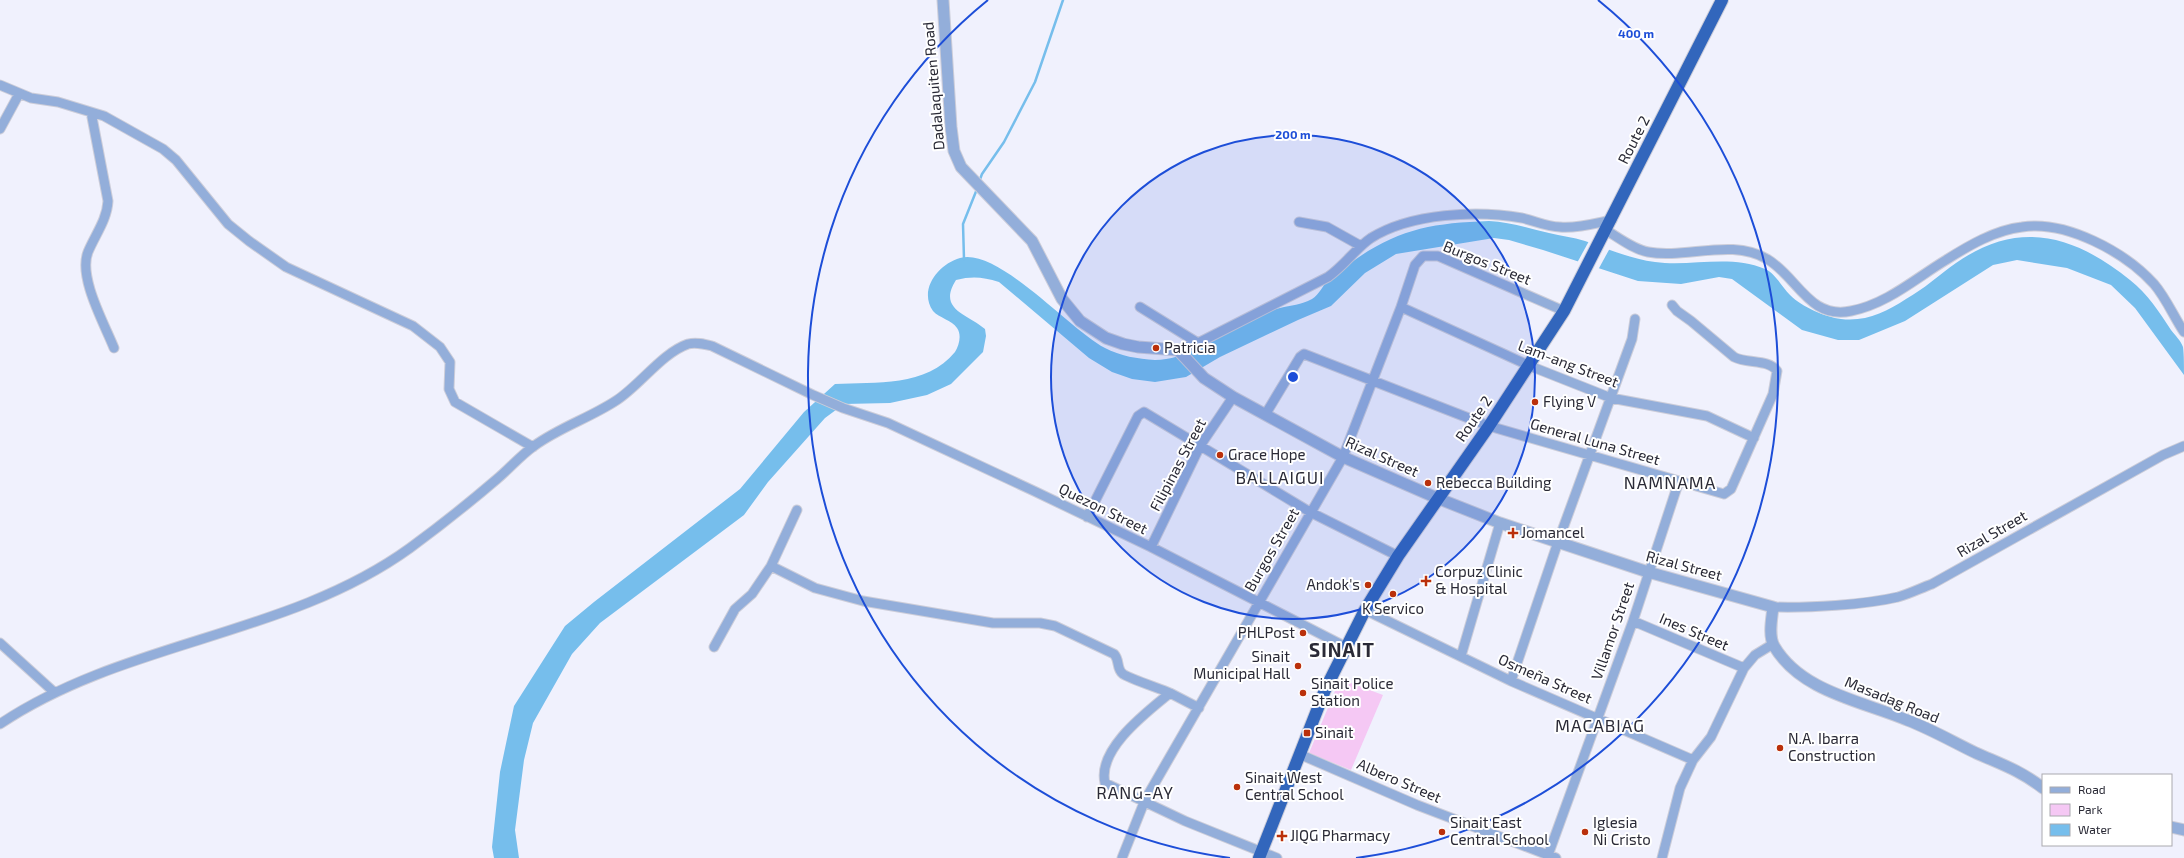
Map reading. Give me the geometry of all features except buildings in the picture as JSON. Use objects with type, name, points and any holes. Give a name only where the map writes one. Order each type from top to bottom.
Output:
[{"type":"highway","name":"Route 2","points":[[1260,856],[1325,690],[1365,610],[1398,556],[1530,366],[1564,311],[1722,0]]},
{"type":"street","name":"Dadalaquiten Road","points":[[943,0],[951,127],[954,151],[961,167],[1032,241],[1062,299],[1080,321],[1106,338],[1123,344],[1146,348],[1178,350]]},
{"type":"street","points":[[0,85],[20,94],[91,112],[147,138],[176,160],[228,224],[286,267],[365,305],[397,318],[426,335],[440,347],[450,362],[449,389],[455,402],[532,447]]},
{"type":"street","points":[[0,129],[20,94]]},
{"type":"street","points":[[91,112],[108,201],[105,215],[88,253],[85,270],[90,291],[114,348]]},
{"type":"street","points":[[1178,350],[1198,344],[1328,276],[1343,266],[1361,246],[1371,238],[1400,225],[1427,218],[1462,216],[1504,216],[1563,228],[1607,229],[1638,248],[1655,253],[1733,250],[1756,253],[1769,260],[1786,274],[1811,302],[1825,310],[1838,312],[1850,311],[1866,306],[1901,290],[1946,260],[2002,232],[2022,226],[2057,229],[2092,240],[2111,249],[2132,264],[2154,284],[2184,332]]},
{"type":"street","points":[[1299,222],[1327,227],[1361,246]]},
{"type":"street","name":"Burgos Street","points":[[1122,858],[1145,800],[1343,457],[1401,307],[1415,265],[1423,256],[1438,256],[1480,273],[1564,311]]},
{"type":"street","name":"General Luna Street","points":[[1265,415],[1303,354],[1489,426],[1591,454],[1722,493],[1728,492],[1773,394],[1777,371],[1772,365],[1741,361],[1734,357],[1677,311],[1672,305]]},
{"type":"street","points":[[1140,307],[1198,344]]},
{"type":"street","name":"Lam-ang Street","points":[[1401,307],[1530,366],[1611,398],[1707,416],[1754,438]]},
{"type":"street","points":[[1511,681],[1558,542],[1632,338],[1635,319]]},
{"type":"street","name":"Quezon Street","points":[[0,724],[54,692],[205,637],[262,621],[355,583],[383,568],[424,538],[498,478],[532,447],[547,437],[598,412],[619,398],[657,365],[687,344],[703,344],[712,346],[813,395],[843,408],[888,423],[1151,547],[1346,647]]},
{"type":"street","name":"Rizal Street","points":[[1178,350],[1204,378],[1233,397],[1343,457],[1500,523],[1648,572],[1773,607],[1789,608],[1866,602],[1898,597],[1932,584],[2156,458],[2184,446]]},
{"type":"street","name":"Filipinas Street","points":[[1151,547],[1200,446],[1233,397]]},
{"type":"street","points":[[1087,517],[1142,412],[1153,416],[1310,512],[1398,556]]},
{"type":"street","name":"Villamor Street","points":[[1550,857],[1597,718],[1633,621],[1679,481]]},
{"type":"street","points":[[714,647],[735,609],[752,594],[771,566],[797,510]]},
{"type":"street","points":[[1461,656],[1500,523]]},
{"type":"street","points":[[771,566],[816,588],[863,601],[993,623],[1040,623],[1055,626],[1114,654],[1117,658],[1120,670],[1126,676],[1170,693],[1199,708]]},
{"type":"street","points":[[1662,858],[1680,788],[1693,760],[1711,736],[1744,668],[1755,655],[1773,644],[1771,629],[1773,607]]},
{"type":"street","name":"Osmeña Street","points":[[1365,610],[1511,681],[1693,760]]},
{"type":"street","name":"Ines Street","points":[[1633,621],[1744,668]]},
{"type":"street","points":[[0,643],[54,692]]},
{"type":"street","name":"Masadag Road","points":[[1773,644],[1791,668],[1808,680],[1843,696],[1908,720],[2015,769],[2042,787]]},
{"type":"street","points":[[1170,693],[1111,750],[1104,775],[1106,784],[1145,800],[1185,821],[1260,856],[1277,858]]},
{"type":"street","name":"Albero Street","points":[[1299,754],[1417,805],[1550,857]]},
{"type":"street","points":[[2172,827],[2184,830]]},
{"type":"green space","points":[[1340,679],[1383,695],[1351,770],[1309,753]]},
{"type":"water","points":[[1489,221],[1512,224],[1576,238],[1646,261],[1669,263],[1738,262],[1752,265],[1769,271],[1790,295],[1801,304],[1828,316],[1850,320],[1875,315],[1891,308],[1919,291],[1956,263],[1979,249],[2002,241],[2024,237],[2046,238],[2067,243],[2088,252],[2136,285],[2153,304],[2182,345],[2184,353],[2184,375],[2135,308],[2111,285],[2067,268],[2017,260],[1993,265],[1905,321],[1859,340],[1838,340],[1802,330],[1732,279],[1719,277],[1681,284],[1638,281],[1543,250],[1509,240],[1494,238],[1396,254],[1365,273],[1331,306],[1220,357],[1186,377],[1155,382],[1132,379],[1112,372],[1089,358],[999,282],[978,278],[956,280],[951,290],[950,298],[952,305],[963,315],[985,329],[986,336],[983,352],[951,384],[927,395],[890,403],[844,404],[825,418],[768,482],[744,515],[600,623],[572,654],[533,723],[524,760],[515,830],[519,858],[494,858],[492,847],[500,772],[514,706],[565,626],[740,489],[804,412],[835,384],[883,382],[915,377],[930,371],[943,363],[955,352],[959,344],[959,331],[955,325],[933,311],[929,303],[928,294],[929,286],[933,278],[952,261],[960,258],[976,258],[994,265],[1034,292],[1090,339],[1105,348],[1129,357],[1155,360],[1166,359],[1188,353],[1264,313],[1275,309],[1300,304],[1312,299],[1334,275],[1363,254],[1396,237],[1430,227]]},
{"type":"pier","points":[[1589,241],[1610,248],[1598,270],[1577,263]]},
{"type":"waterway","points":[[979,182],[982,174],[1004,142],[1035,82],[1063,0]]},
{"type":"waterway","points":[[964,259],[963,224],[977,189]]},
{"type":"place","name":"Patricia","points":[[1156,348]]},
{"type":"place","name":"Flying V","points":[[1535,402]]},
{"type":"place","name":"Grace Hope","points":[[1220,455]]},
{"type":"place","name":"Rebecca Building","points":[[1428,483]]},
{"type":"place","name":"Jomancel","points":[[1513,533]]},
{"type":"place","name":"Corpuz Clinic & Hospital","points":[[1426,581]]},
{"type":"place","name":"Andok's","points":[[1368,585]]},
{"type":"place","name":"K Servico","points":[[1393,594]]},
{"type":"place","name":"PHLPost","points":[[1303,633]]},
{"type":"place","name":"Sinait Municipal Hall","points":[[1298,666]]},
{"type":"place","name":"Sinait Police Station","points":[[1303,693]]},
{"type":"place","name":"Sinait","points":[[1307,733]]},
{"type":"place","name":"N.A. Ibarra Construction","points":[[1780,748]]},
{"type":"place","name":"Sinait West Central School","points":[[1237,787]]},
{"type":"place","name":"Sinait East Central School","points":[[1442,832]]},
{"type":"place","name":"Iglesia Ni Cristo","points":[[1585,832]]},
{"type":"place","name":"JIQG Pharmacy","points":[[1282,836]]},
{"type":"district","name":"BALLAIGUI","points":[[1280,478]]},
{"type":"district","name":"NAMNAMA","points":[[1670,483]]},
{"type":"district","name":"SINAIT","points":[[1342,650]]},
{"type":"district","name":"MACABIAG","points":[[1600,726]]},
{"type":"district","name":"RANG-AY","points":[[1135,793]]}]
